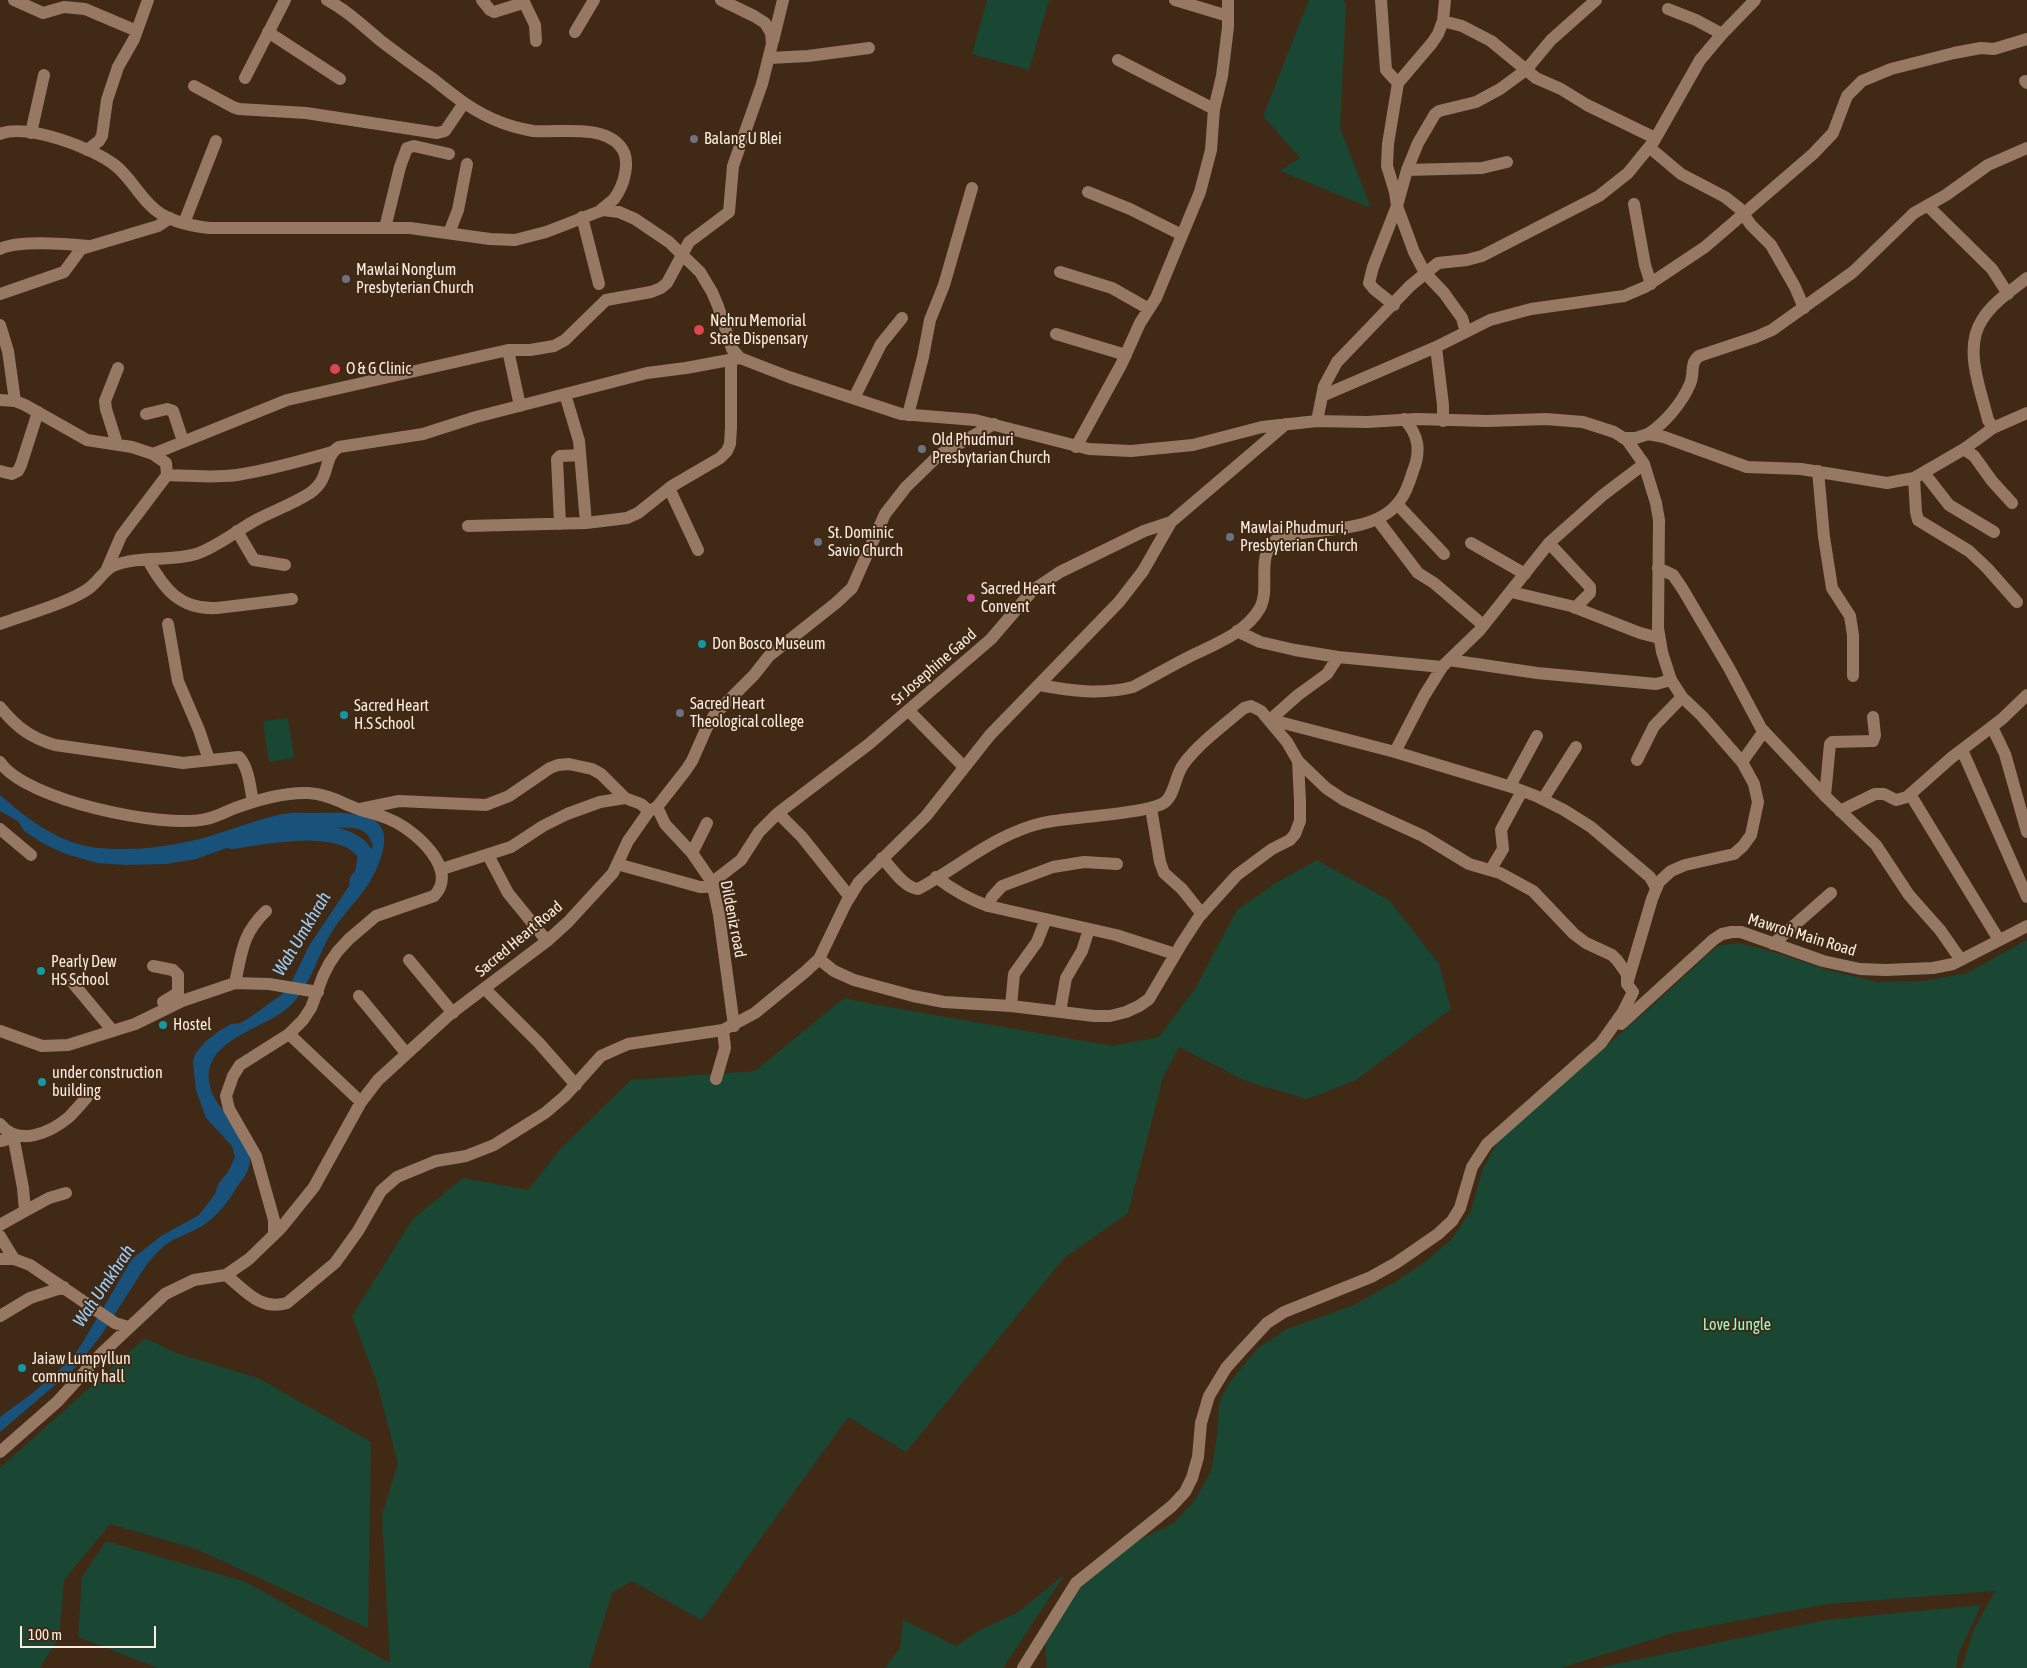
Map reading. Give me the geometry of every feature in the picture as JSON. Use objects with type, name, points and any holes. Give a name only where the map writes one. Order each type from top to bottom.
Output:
[{"type":"street","points":[[14,0],[43,13],[64,7],[85,9],[137,31]]},
{"type":"street","points":[[87,150],[100,141],[107,100],[118,66],[137,31],[148,0]]},
{"type":"street","points":[[245,78],[285,0]]},
{"type":"street","points":[[327,0],[353,16],[382,41],[464,103],[500,122],[533,131],[581,131],[599,134],[612,139],[625,153],[625,174],[614,198],[600,211]]},
{"type":"street","points":[[482,0],[494,12],[523,2],[535,24],[536,41]]},
{"type":"street","points":[[576,32],[594,0]]},
{"type":"street","points":[[721,0],[754,16],[765,24],[770,33],[772,44]]},
{"type":"street","points":[[152,454],[287,400],[508,350],[537,349],[554,346],[565,340],[606,300],[651,292],[667,283],[689,242],[729,212],[733,166],[770,58],[784,0]]},
{"type":"street","points":[[1175,0],[1228,16]]},
{"type":"street","points":[[1076,447],[1126,354],[1140,323],[1156,298],[1200,192],[1211,150],[1214,109],[1222,76],[1228,0]]},
{"type":"street","points":[[1381,0],[1386,70],[1398,83]]},
{"type":"street","points":[[1445,0],[1443,21],[1432,44],[1398,83],[1388,144],[1387,166],[1397,206],[1425,273],[1462,318],[1466,332]]},
{"type":"street","points":[[1394,305],[1369,283],[1373,267],[1397,206],[1407,170],[1418,143],[1435,114],[1439,111],[1476,102],[1500,89],[1526,70],[1551,40],[1596,0]]},
{"type":"street","points":[[1317,421],[1324,386],[1337,362],[1425,273],[1438,263],[1467,260],[1482,256],[1599,196],[1628,173],[1652,143],[1700,60],[1755,0]]},
{"type":"street","points":[[1668,9],[1696,20],[1722,34]]},
{"type":"street","points":[[1443,21],[1462,26],[1491,41],[1536,78],[1561,89],[1652,143],[1681,174],[1724,197],[1743,213],[1751,225],[1771,245],[1795,287],[1804,308]]},
{"type":"street","points":[[268,32],[340,79]]},
{"type":"street","points":[[1322,396],[1436,347],[1490,320],[1554,304],[1611,298],[1637,291],[1651,284],[1705,247],[1813,154],[1828,138],[1838,123],[1847,96],[1862,81],[1891,69],[1945,55],[1981,48],[1994,48],[2027,39]]},
{"type":"street","points":[[770,58],[808,56],[869,48]]},
{"type":"street","points":[[1118,60],[1214,109]]},
{"type":"street","points":[[31,133],[44,76]]},
{"type":"street","points":[[194,86],[239,109],[306,112],[437,133],[445,131],[464,103]]},
{"type":"street","points":[[0,134],[20,130],[59,139],[87,150],[116,166],[152,207],[170,218],[209,228],[423,228],[490,239],[515,240],[546,232],[600,211],[611,210],[635,219],[682,253],[700,272],[712,292],[736,359],[730,444],[726,451],[720,458],[669,488],[633,516],[586,524],[468,526]]},
{"type":"street","points":[[184,223],[216,141]]},
{"type":"street","points":[[385,228],[400,167],[407,148],[414,146],[449,154]]},
{"type":"street","points":[[1623,438],[1636,438],[1648,434],[1668,417],[1686,393],[1691,382],[1692,368],[1696,358],[1705,353],[1756,338],[1772,330],[1853,272],[1907,218],[1988,165],[2027,148]]},
{"type":"street","points":[[1407,170],[1482,168],[1507,162]]},
{"type":"street","points":[[449,233],[458,210],[467,164]]},
{"type":"street","points":[[908,415],[923,358],[930,320],[944,285],[972,188]]},
{"type":"street","points":[[1088,192],[1130,209],[1182,235]]},
{"type":"street","points":[[1634,204],[1645,265],[1651,284]]},
{"type":"street","points":[[1928,206],[1992,269],[2008,294]]},
{"type":"street","points":[[582,217],[599,284]]},
{"type":"street","points":[[0,294],[64,272],[78,252],[158,226],[170,218]]},
{"type":"street","points":[[0,249],[14,245],[72,245],[91,247]]},
{"type":"street","points":[[1060,272],[1112,288],[1149,309]]},
{"type":"street","points":[[1993,428],[1988,420],[1978,379],[1973,344],[1983,318],[2027,278]]},
{"type":"street","points":[[854,398],[881,344],[902,318]]},
{"type":"street","points":[[0,325],[8,351],[15,401]]},
{"type":"street","points":[[1056,334],[1126,354]]},
{"type":"street","points":[[1436,347],[1444,405],[1443,421]]},
{"type":"street","points":[[508,350],[520,406]]},
{"type":"street","points":[[167,475],[204,477],[236,475],[265,470],[332,452],[339,447],[423,434],[520,406],[647,373],[736,359],[908,415],[975,420],[1089,449],[1131,451],[1193,445],[1262,427],[1317,421],[1546,419],[1584,422],[1614,432],[1636,451],[1644,464],[1652,487],[1659,520],[1659,638],[1671,680],[1682,697],[1702,716],[1742,762],[1754,784],[1758,802],[1751,835],[1734,854],[1685,865],[1672,871],[1659,882],[1627,984]]},
{"type":"street","points":[[117,444],[105,401],[118,368]]},
{"type":"street","points":[[565,394],[579,441],[586,524]]},
{"type":"street","points":[[0,400],[15,401],[87,440],[117,444],[152,454],[166,463],[167,475],[121,536],[106,571]]},
{"type":"street","points":[[146,414],[167,410],[172,411],[184,441]]},
{"type":"street","points":[[0,471],[12,474],[18,471],[38,412]]},
{"type":"street","points":[[1648,434],[1664,437],[1747,466],[1818,471],[1887,483],[1919,476],[1964,449],[1993,428],[2027,413]]},
{"type":"street","points":[[1039,685],[1086,692],[1116,691],[1133,687],[1247,624],[1261,606],[1264,594],[1266,552],[1277,539],[1296,534],[1336,529],[1376,519],[1392,510],[1397,504],[1408,484],[1418,455],[1414,430],[1404,419]]},
{"type":"street","name":"Sacred Heart Road","points":[[226,1275],[249,1259],[274,1235],[314,1187],[361,1102],[378,1080],[452,1012],[547,941],[568,922],[612,873],[628,841],[692,761],[715,714],[754,676],[769,656],[852,588],[885,514],[906,487],[939,455],[994,424]]},
{"type":"street","name":"Sr Josephine Gaod","points":[[712,882],[728,872],[741,860],[759,832],[778,813],[856,755],[991,639],[1033,590],[1060,572],[1144,531],[1171,522],[1286,424]]},
{"type":"street","points":[[1964,449],[1974,456],[1992,481],[2012,503]]},
{"type":"street","points":[[0,624],[60,602],[88,589],[106,571],[114,566],[194,554],[207,550],[237,531],[312,492],[325,477],[332,452]]},
{"type":"street","points":[[560,524],[556,462],[560,456],[580,455]]},
{"type":"street","points":[[1394,752],[1424,696],[1446,664],[1484,626],[1549,543],[1596,501],[1644,464]]},
{"type":"street","points":[[1818,471],[1824,537],[1832,588],[1850,616],[1853,635],[1853,676]]},
{"type":"street","points":[[1919,476],[1949,505],[1994,532]]},
{"type":"street","points":[[1919,476],[1916,512],[1918,520],[1969,551],[2017,602]]},
{"type":"street","points":[[669,488],[698,550]]},
{"type":"street","points":[[1397,504],[1444,554]]},
{"type":"street","points":[[1376,519],[1418,573],[1434,583],[1484,626]]},
{"type":"street","points":[[0,1452],[57,1402],[128,1327],[165,1294],[194,1280],[226,1275],[250,1296],[262,1303],[278,1306],[287,1303],[335,1263],[358,1230],[376,1199],[389,1183],[397,1177],[436,1161],[466,1156],[494,1145],[545,1113],[576,1085],[601,1056],[628,1044],[728,1028],[761,1008],[819,959],[849,896],[859,882],[926,816],[990,735],[1119,602],[1146,565],[1171,522]]},
{"type":"street","points":[[237,531],[254,560],[285,565]]},
{"type":"street","points":[[1471,542],[1525,574]]},
{"type":"street","points":[[1549,543],[1590,587],[1590,593],[1575,608]]},
{"type":"street","points":[[148,560],[168,591],[184,602],[205,609],[292,600]]},
{"type":"street","points":[[1658,568],[1673,575],[1682,588],[1764,731],[1825,796],[1876,845],[1909,895],[1940,930],[1961,960]]},
{"type":"street","points":[[1511,592],[1575,608],[1640,634],[1659,638]]},
{"type":"street","points":[[168,624],[178,682],[199,730],[209,760]]},
{"type":"street","points":[[1237,631],[1260,642],[1338,656],[1446,664],[1631,682],[1661,684],[1671,680]]},
{"type":"street","points":[[1270,719],[1327,674],[1338,656]]},
{"type":"street","points":[[1840,811],[1876,794],[1884,794],[1900,800],[1910,794],[2027,695]]},
{"type":"street","points":[[1637,760],[1654,726],[1682,697]]},
{"type":"street","points":[[882,858],[912,888],[918,889],[979,850],[1010,834],[1040,823],[1151,808],[1164,803],[1169,798],[1183,764],[1244,708],[1248,706],[1256,707],[1270,719],[1298,761],[1326,788],[1344,800],[1423,836],[1469,864],[1491,869],[1521,883],[1533,891],[1574,934],[1586,943],[1612,955],[1626,971],[1627,984],[1633,992],[1628,1004],[1601,1043],[1487,1144],[1472,1167],[1460,1208],[1452,1221],[1438,1234],[1396,1264],[1371,1278],[1294,1307],[1267,1322],[1226,1368],[1209,1396],[1201,1423],[1198,1457],[1192,1478],[1184,1492],[1172,1506],[1076,1583],[1023,1668]]},
{"type":"street","points":[[0,707],[12,723],[23,732],[55,745],[183,763],[239,757],[246,770],[253,802]]},
{"type":"street","points":[[909,711],[964,767]]},
{"type":"street","points":[[1825,796],[1830,744],[1832,742],[1873,741],[1875,735],[1873,717]]},
{"type":"street","points":[[1270,719],[1394,752],[1516,788],[1543,799],[1590,827],[1650,877],[1656,888]]},
{"type":"street","points":[[1992,726],[2005,754],[2027,832]]},
{"type":"street","points":[[1742,762],[1764,731]]},
{"type":"street","points":[[1491,869],[1503,849],[1501,830],[1537,736]]},
{"type":"street","points":[[1543,799],[1576,746]]},
{"type":"street","points":[[1962,750],[2027,897]]},
{"type":"street","points":[[819,959],[834,971],[854,980],[913,996],[944,1002],[1011,1006],[1110,1016],[1139,1006],[1149,999],[1175,954],[1202,914],[1237,875],[1272,849],[1290,840],[1295,834],[1300,820],[1298,761]]},
{"type":"street","points":[[0,762],[18,778],[57,796],[102,811],[135,818],[186,821],[206,819],[253,802],[292,794],[309,793],[331,797],[358,809],[391,820],[404,828],[416,836],[442,869],[442,885],[434,896],[376,916],[349,939],[329,964],[312,991],[311,1008],[289,1034],[240,1065],[233,1076],[226,1096],[229,1109],[256,1156],[262,1183],[274,1220],[274,1235]]},
{"type":"street","points":[[358,809],[399,801],[486,805],[509,796],[550,768],[569,764],[592,769],[601,774],[626,798],[653,809]]},
{"type":"street","points":[[1910,794],[1999,940]]},
{"type":"street","points":[[442,869],[511,847],[543,826],[567,814],[600,802],[626,798]]},
{"type":"street","points":[[1151,808],[1160,862],[1164,873],[1182,889],[1202,914]]},
{"type":"street","name":"Dildeniz road","points":[[653,809],[692,853],[712,882],[719,915],[728,1028],[725,1048],[716,1079]]},
{"type":"street","points":[[778,813],[802,837],[849,896]]},
{"type":"street","points":[[692,853],[707,823]]},
{"type":"street","points":[[0,829],[31,855]]},
{"type":"street","points":[[488,855],[508,893],[547,941]]},
{"type":"street","points":[[988,906],[992,897],[1002,886],[1053,867],[1084,862],[1117,864]]},
{"type":"street","points":[[617,864],[700,887],[706,887],[712,882]]},
{"type":"street","points":[[936,877],[955,892],[988,906],[1116,935],[1175,954]]},
{"type":"street","points":[[1773,944],[1832,894]]},
{"type":"street","points":[[235,983],[244,940],[248,931],[266,911]]},
{"type":"street","points":[[1011,1006],[1014,974],[1037,942],[1046,919]]},
{"type":"street","name":"Mawroh Main Road","points":[[1601,1043],[1678,970],[1722,934],[1741,932],[1823,961],[1860,968],[1886,970],[1934,968],[1953,964],[2027,926]]},
{"type":"street","points":[[1060,1012],[1066,978],[1082,951],[1089,929]]},
{"type":"street","points":[[409,960],[452,1012]]},
{"type":"street","points":[[152,1015],[156,1006],[175,996],[179,989],[176,972],[153,966]]},
{"type":"street","points":[[72,982],[112,1030]]},
{"type":"street","points":[[0,1031],[42,1046],[68,1045],[135,1024],[182,1001],[235,983],[269,984],[312,991]]},
{"type":"street","points":[[484,989],[539,1043],[576,1085]]},
{"type":"street","points":[[360,996],[406,1053]]},
{"type":"street","points":[[289,1034],[361,1102]]},
{"type":"street","points":[[6,1139],[28,1137],[52,1129],[69,1117],[87,1097]]},
{"type":"street","points":[[0,1124],[23,1188],[24,1211]]},
{"type":"street","points":[[0,1225],[49,1198],[66,1193]]},
{"type":"street","points":[[0,1236],[14,1259]]},
{"type":"street","points":[[0,1259],[14,1259],[35,1268],[115,1322],[128,1327]]},
{"type":"street","points":[[0,1316],[30,1298],[64,1287]]},
{"type":"green space","points":[[987,0],[1049,0],[1029,70],[972,54]]},
{"type":"green space","points":[[1309,0],[1344,0],[1346,5],[1340,128],[1371,208],[1280,171],[1300,158],[1263,116]]},
{"type":"green space","points":[[288,718],[294,758],[269,762],[263,721]]},
{"type":"green space","points":[[1317,860],[1390,901],[1439,964],[1451,1009],[1356,1080],[1307,1099],[1246,1081],[1179,1047],[1163,1077],[1128,1213],[1064,1258],[906,1452],[848,1417],[702,1620],[632,1581],[612,1593],[589,1668],[158,1668],[78,1637],[82,1577],[106,1541],[246,1582],[390,1663],[382,1515],[398,1463],[376,1380],[352,1316],[413,1219],[463,1178],[528,1190],[561,1148],[631,1080],[755,1071],[844,998],[1113,1046],[1159,1037],[1196,987],[1237,910],[1276,883]]},
{"type":"green space","name":"Love Jungle","points":[[2027,940],[2027,1668],[1962,1668],[1973,1631],[1995,1591],[1827,1604],[1673,1633],[1560,1668],[1047,1668],[1045,1644],[1073,1593],[1130,1544],[1174,1523],[1195,1500],[1211,1471],[1217,1437],[1219,1403],[1229,1383],[1258,1348],[1287,1329],[1354,1305],[1421,1265],[1451,1240],[1471,1211],[1483,1168],[1500,1138],[1652,1006],[1717,946],[1738,943],[1774,952],[1824,969],[1877,982],[1925,981],[1967,973]]},
{"type":"green space","points":[[145,1338],[176,1353],[258,1378],[371,1442],[368,1628],[196,1549],[110,1524],[64,1580],[59,1637],[40,1668],[0,1668],[0,1468]]},
{"type":"green space","points":[[1065,1574],[1003,1668],[885,1668],[900,1648],[903,1620],[956,1646],[982,1629],[1017,1613]]},
{"type":"green space","points":[[1981,1605],[1959,1653],[1956,1668],[1598,1668],[1826,1620]]},
{"type":"water","points":[[0,795],[20,812],[54,834],[66,840],[91,847],[125,849],[170,845],[207,837],[286,813],[340,813],[362,816],[379,824],[383,831],[384,842],[381,859],[370,882],[333,930],[298,997],[280,1014],[227,1044],[217,1054],[210,1066],[209,1081],[212,1092],[250,1156],[248,1169],[244,1176],[218,1213],[200,1227],[169,1242],[147,1264],[102,1334],[75,1368],[0,1432],[0,1417],[34,1392],[71,1359],[132,1259],[161,1236],[199,1215],[215,1194],[218,1184],[228,1172],[235,1157],[232,1146],[206,1118],[196,1090],[193,1062],[195,1054],[205,1042],[219,1031],[231,1024],[240,1023],[249,1018],[281,995],[290,985],[309,946],[363,865],[373,846],[367,834],[355,828],[288,826],[196,859],[166,864],[126,865],[97,863],[66,854],[44,844],[24,831],[18,821],[0,811]]},
{"type":"waterway","name":"Wah Umkhrah","points":[[232,841],[304,833],[324,833],[341,837],[356,844],[366,855],[363,873],[357,882]]},
{"type":"place","name":"Balang U Blei","points":[[694,139]]},
{"type":"place","name":"Mawlai Nonglum Presbyterian Church","points":[[346,279]]},
{"type":"place","name":"Nehru Memorial State Dispensary","points":[[699,330]]},
{"type":"place","name":"O & G Clinic","points":[[335,369]]},
{"type":"place","name":"Old Phudmuri Presbytarian Church","points":[[922,449]]},
{"type":"place","name":"Mawlai Phudmuri, Presbyterian Church","points":[[1230,537]]},
{"type":"place","name":"St. Dominic Savio Church","points":[[818,542]]},
{"type":"place","name":"Sacred Heart Convent","points":[[971,598]]},
{"type":"place","name":"Don Bosco Museum","points":[[702,644]]},
{"type":"place","name":"Sacred Heart Theological college","points":[[680,713]]},
{"type":"place","name":"Sacred Heart H.S School","points":[[344,715]]},
{"type":"place","name":"Pearly Dew HS School","points":[[41,971]]},
{"type":"place","name":"Hostel","points":[[163,1025]]},
{"type":"place","name":"under construction building","points":[[42,1082]]},
{"type":"place","name":"Jaiaw Lumpyllun community hall","points":[[22,1368]]}]
